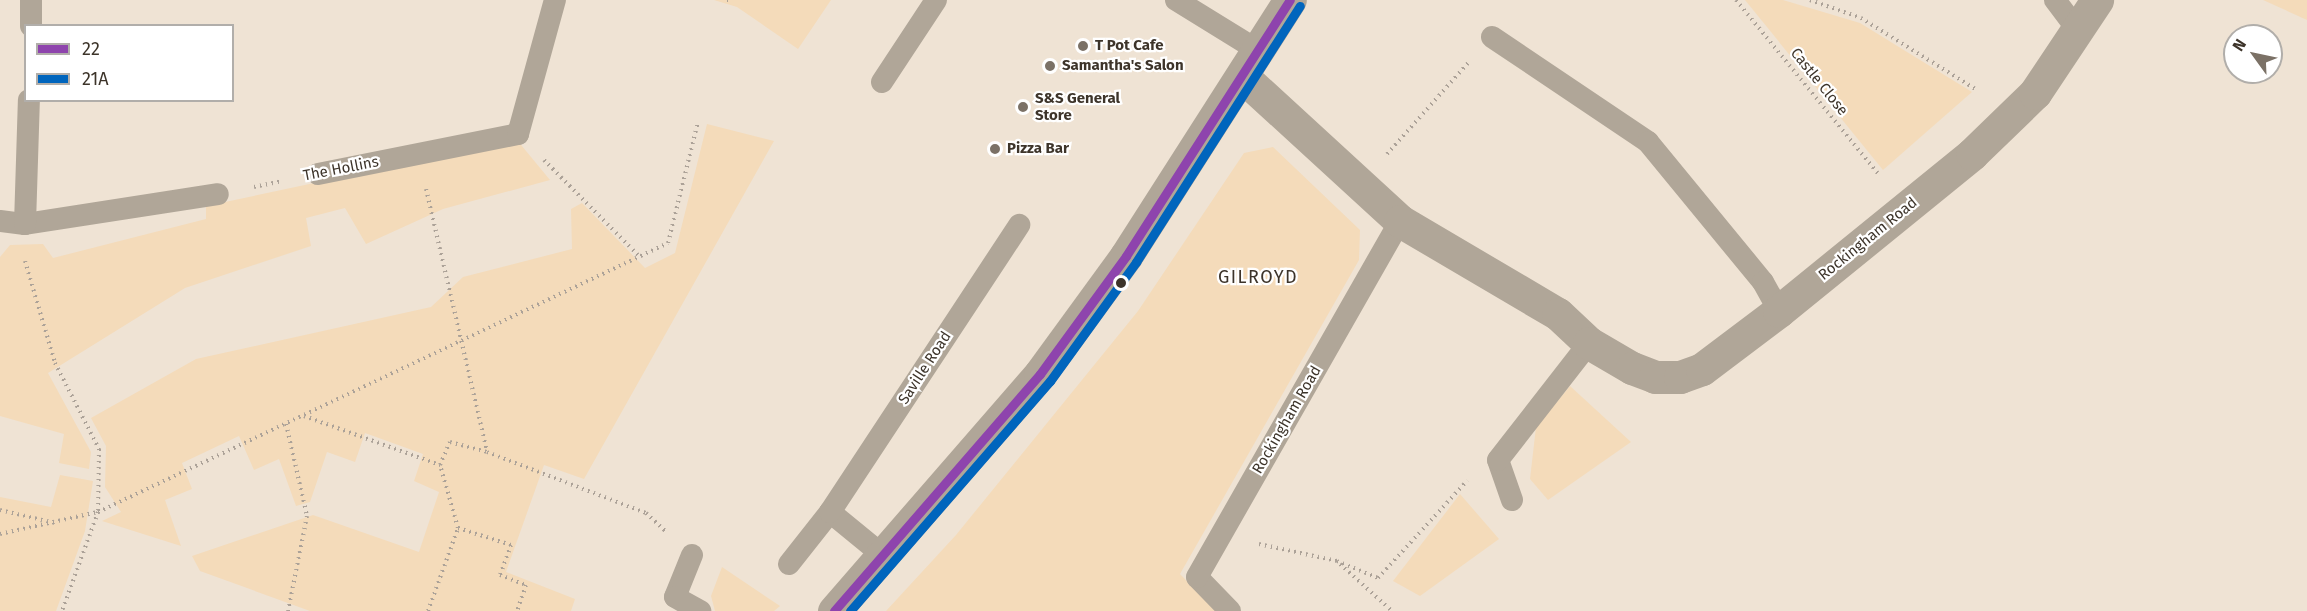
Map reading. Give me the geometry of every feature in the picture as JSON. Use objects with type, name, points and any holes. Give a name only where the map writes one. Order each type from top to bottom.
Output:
[{"type":"street","points":[[834,611],[885,557],[1040,374],[1126,256],[1290,0]]},
{"type":"street","name":"Rockingham Road","points":[[1250,63],[1355,185],[1400,221],[1558,314],[1589,343],[1655,377],[1680,377],[1702,369],[1779,311],[1972,154],[2035,93],[2079,32],[2097,0]]},
{"type":"lane","points":[[31,0],[31,24]]},
{"type":"lane","points":[[518,134],[555,0]]},
{"type":"lane","points":[[882,82],[936,0]]},
{"type":"lane","points":[[1176,0],[1250,63]]},
{"type":"lane","points":[[2055,0],[2079,32]]},
{"type":"lane","points":[[1492,37],[1648,142],[1763,282],[1779,311]]},
{"type":"lane","points":[[25,224],[29,102]]},
{"type":"lane","name":"The Hollins","points":[[318,174],[518,134]]},
{"type":"lane","points":[[0,221],[25,224],[218,194]]},
{"type":"lane","name":"Rockingham Road","points":[[1230,611],[1197,577],[1400,221]]},
{"type":"lane","name":"Saville Road","points":[[789,564],[830,512],[1019,225]]},
{"type":"lane","points":[[1512,500],[1498,460],[1589,343]]},
{"type":"lane","points":[[830,512],[885,557]]},
{"type":"lane","points":[[692,555],[675,597],[700,611]]},
{"type":"path","name":"Castle Close","points":[[1736,0],[1883,180]]},
{"type":"path","points":[[1810,0],[1861,18],[1980,92]]},
{"type":"path","points":[[1355,185],[1492,37]]},
{"type":"path","points":[[0,534],[58,524],[98,512],[668,243],[698,122]]},
{"type":"path","points":[[518,134],[640,257]]},
{"type":"path","points":[[417,154],[487,452]]},
{"type":"path","name":"The Hollins","points":[[218,194],[318,174]]},
{"type":"path","points":[[25,224],[22,253],[55,363],[99,449],[98,512],[62,611]]},
{"type":"path","points":[[303,416],[440,465]]},
{"type":"path","points":[[286,424],[307,516],[288,611]]},
{"type":"path","points":[[429,611],[458,528],[440,465],[450,442],[487,452],[646,513],[692,555]]},
{"type":"path","points":[[1221,536],[1337,561],[1378,578],[1458,488],[1498,460]]},
{"type":"path","points":[[0,510],[58,524]]},
{"type":"path","points":[[458,528],[511,544],[500,575],[526,585],[517,611]]},
{"type":"path","points":[[1337,561],[1392,611]]},
{"type":"shaded area","points":[[714,0],[831,0],[798,49],[737,7]]},
{"type":"shaded area","points":[[1745,0],[1783,0],[1860,23],[1972,92],[1883,170]]},
{"type":"shaded area","points":[[2263,0],[2307,0],[2307,20]]},
{"type":"shaded area","points":[[707,124],[774,141],[584,479],[544,465],[506,572],[575,599],[571,611],[310,611],[200,571],[192,556],[313,515],[419,552],[439,492],[414,481],[423,454],[365,433],[355,462],[327,452],[310,502],[296,506],[279,459],[254,470],[239,436],[182,463],[192,489],[165,500],[181,546],[102,521],[121,512],[105,487],[106,446],[91,418],[196,359],[431,307],[463,277],[572,249],[571,209],[582,203],[645,268],[675,253]]},
{"type":"shaded area","points":[[517,140],[550,180],[443,209],[366,244],[345,208],[306,218],[311,246],[185,288],[48,373],[91,452],[89,469],[59,463],[64,434],[0,416],[0,257],[10,245],[43,244],[53,258],[206,219],[206,206]]},
{"type":"shaded area","points":[[1273,147],[1360,230],[1359,260],[1180,574],[1216,611],[886,611],[956,535],[1138,311],[1244,153]]},
{"type":"shaded area","points":[[1570,386],[1631,442],[1548,500],[1530,479],[1536,427]]},
{"type":"shaded area","points":[[60,475],[93,481],[85,531],[56,611],[0,611],[0,497],[51,507]]},
{"type":"shaded area","points":[[1460,494],[1499,539],[1420,596],[1393,581]]},
{"type":"shaded area","points":[[722,567],[780,606],[774,611],[715,611],[711,596]]},
{"type":"transit line","name":"22","points":[[834,611],[1040,374],[1126,256],[1290,0]]},
{"type":"transit line","name":"21A","points":[[850,611],[1050,381],[1136,262],[1300,6]]},
{"type":"place","name":"T Pot Cafe","points":[[1083,46]]},
{"type":"place","name":"Samantha's Salon","points":[[1050,66]]},
{"type":"place","name":"S&S General Store","points":[[1023,107]]},
{"type":"place","name":"Pizza Bar","points":[[995,149]]},
{"type":"district","name":"GILROYD","points":[[1258,277]]}]
